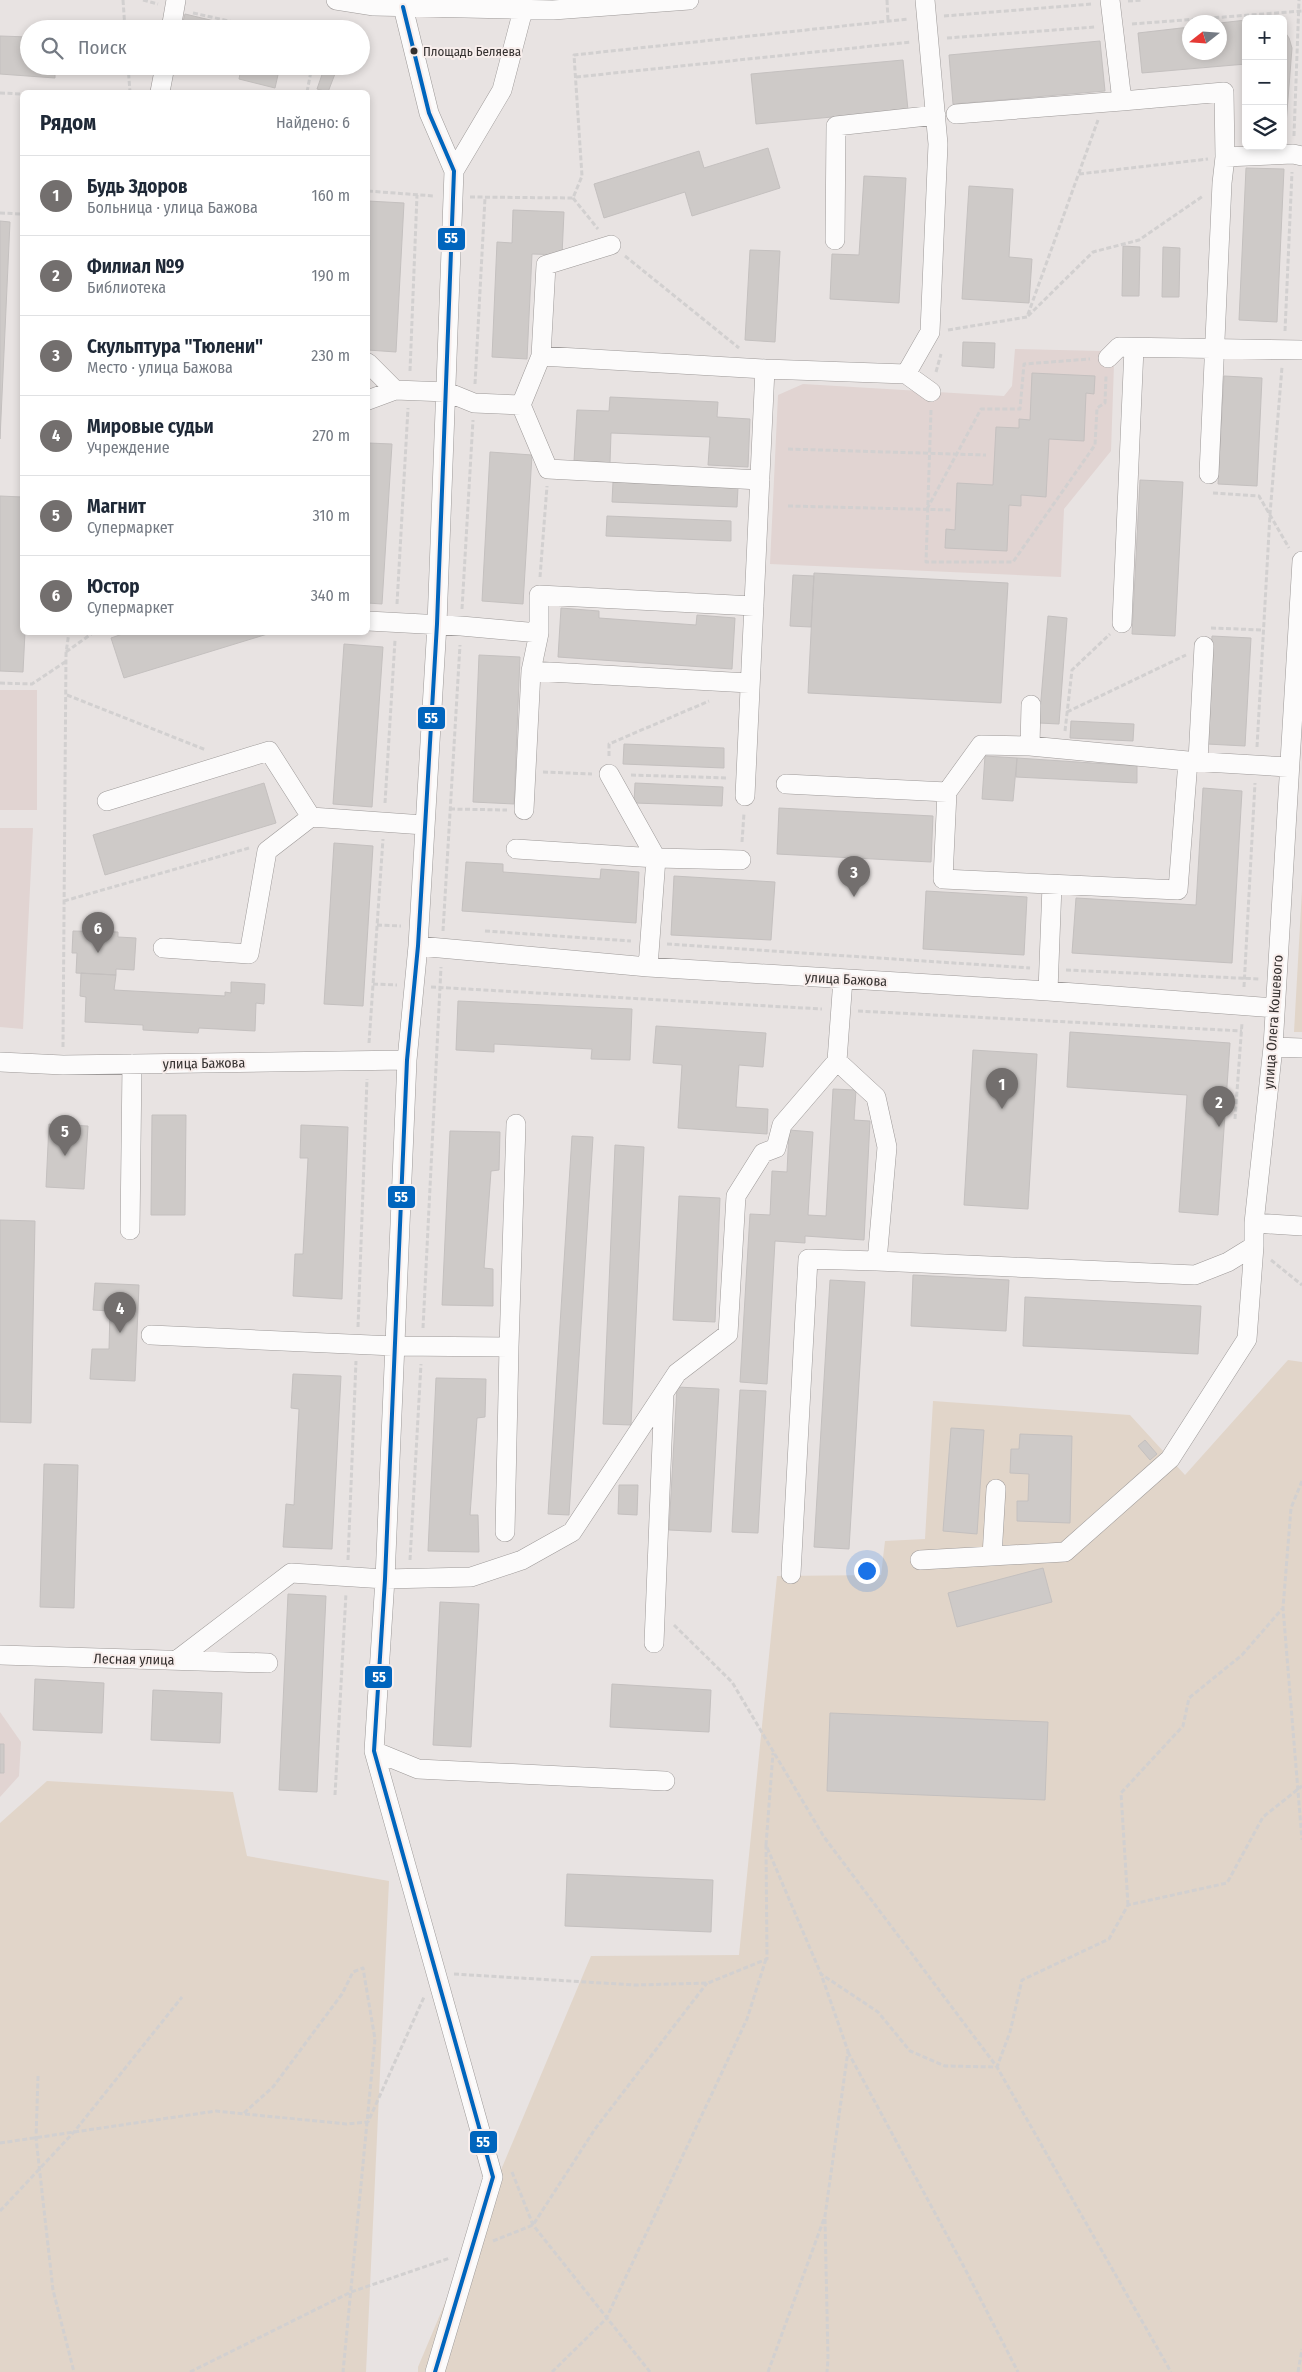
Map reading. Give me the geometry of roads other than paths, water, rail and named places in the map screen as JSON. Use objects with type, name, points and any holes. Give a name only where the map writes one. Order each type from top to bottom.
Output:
[{"type":"street","points":[[336,0],[374,6],[523,10],[553,10],[688,0]]},
{"type":"street","points":[[1110,1],[1113,102]]},
{"type":"street","points":[[172,20],[175,4]]},
{"type":"street","points":[[403,7],[430,113],[454,171],[454,197],[437,624],[418,946],[407,1060],[385,1579],[374,1751],[434,1972],[493,2176],[435,2372]]},
{"type":"street","points":[[906,374],[930,332],[938,144],[926,9]]},
{"type":"street","points":[[454,171],[502,90],[523,10]]},
{"type":"street","points":[[160,90],[163,75]]},
{"type":"street","points":[[956,114],[1224,92],[1226,157],[1222,183],[1209,474]]},
{"type":"street","points":[[834,240],[836,126],[936,115]]},
{"type":"street","points":[[1226,157],[1298,155]]},
{"type":"street","points":[[611,245],[546,265],[541,356],[521,405],[548,470],[760,480]]},
{"type":"street","points":[[1108,358],[1119,347],[1215,350],[1293,349]]},
{"type":"street","points":[[1122,622],[1134,348]]},
{"type":"street","points":[[541,356],[765,369],[906,374],[931,392]]},
{"type":"street","points":[[370,365],[402,391]]},
{"type":"street","points":[[745,787],[765,369]]},
{"type":"street","points":[[370,399],[402,391],[447,392],[474,403],[521,405]]},
{"type":"street","name":"улица Олега Кошевого","points":[[920,1560],[1065,1552],[1170,1459],[1247,1339],[1254,1222],[1273,1047],[1288,767],[1302,561]]},
{"type":"street","points":[[524,810],[531,671],[539,633],[539,595],[754,606]]},
{"type":"street","points":[[370,621],[437,624],[539,633]]},
{"type":"street","points":[[1204,646],[1193,761],[1178,890],[943,879],[946,792],[980,745],[1030,746],[1193,761],[1288,767]]},
{"type":"street","points":[[531,671],[750,683]]},
{"type":"street","points":[[1030,746],[1031,705]]},
{"type":"street","points":[[107,801],[269,751],[312,816]]},
{"type":"street","points":[[609,774],[656,858],[648,967]]},
{"type":"street","points":[[786,784],[946,792]]},
{"type":"street","points":[[162,948],[249,954],[267,851],[312,816],[384,824],[424,825]]},
{"type":"street","points":[[516,848],[656,858],[741,860]]},
{"type":"street","points":[[1048,991],[1052,885]]},
{"type":"street","name":"улица Бажова","points":[[418,946],[648,967],[1048,991],[1275,1008]]},
{"type":"street","points":[[177,1660],[291,1574],[385,1579],[471,1576],[522,1560],[572,1532],[677,1373],[728,1334],[736,1196],[763,1153],[776,1148],[782,1125],[837,1061],[843,979]]},
{"type":"street","points":[[1273,1047],[1302,1048]]},
{"type":"street","name":"улица Бажова","points":[[0,1062],[63,1065],[407,1060]]},
{"type":"street","points":[[837,1061],[876,1097],[888,1147],[877,1262]]},
{"type":"street","points":[[130,1230],[132,1064]]},
{"type":"street","points":[[505,1532],[516,1124]]},
{"type":"street","points":[[1254,1222],[1302,1226]]},
{"type":"street","points":[[791,1574],[808,1260],[1195,1276],[1228,1262],[1254,1246]]},
{"type":"street","points":[[151,1335],[394,1346],[509,1347]]},
{"type":"street","points":[[654,1643],[664,1391]]},
{"type":"street","points":[[992,1556],[996,1489]]},
{"type":"street","name":"Лесная улица","points":[[0,1655],[268,1663]]},
{"type":"street","points":[[374,1751],[418,1769],[666,1781]]},
{"type":"place","name":"Площадь Беляева","points":[[414,51]]},
{"type":"place","name":"Скульптура \"Тюлени\"","points":[[854,897]]},
{"type":"place","name":"Юстор","points":[[98,953]]},
{"type":"place","name":"Будь Здоров","points":[[1002,1109]]},
{"type":"place","name":"Филиал №9","points":[[1219,1127]]},
{"type":"place","name":"Магнит","points":[[65,1156]]},
{"type":"place","name":"Мировые судьи","points":[[120,1333]]}]
